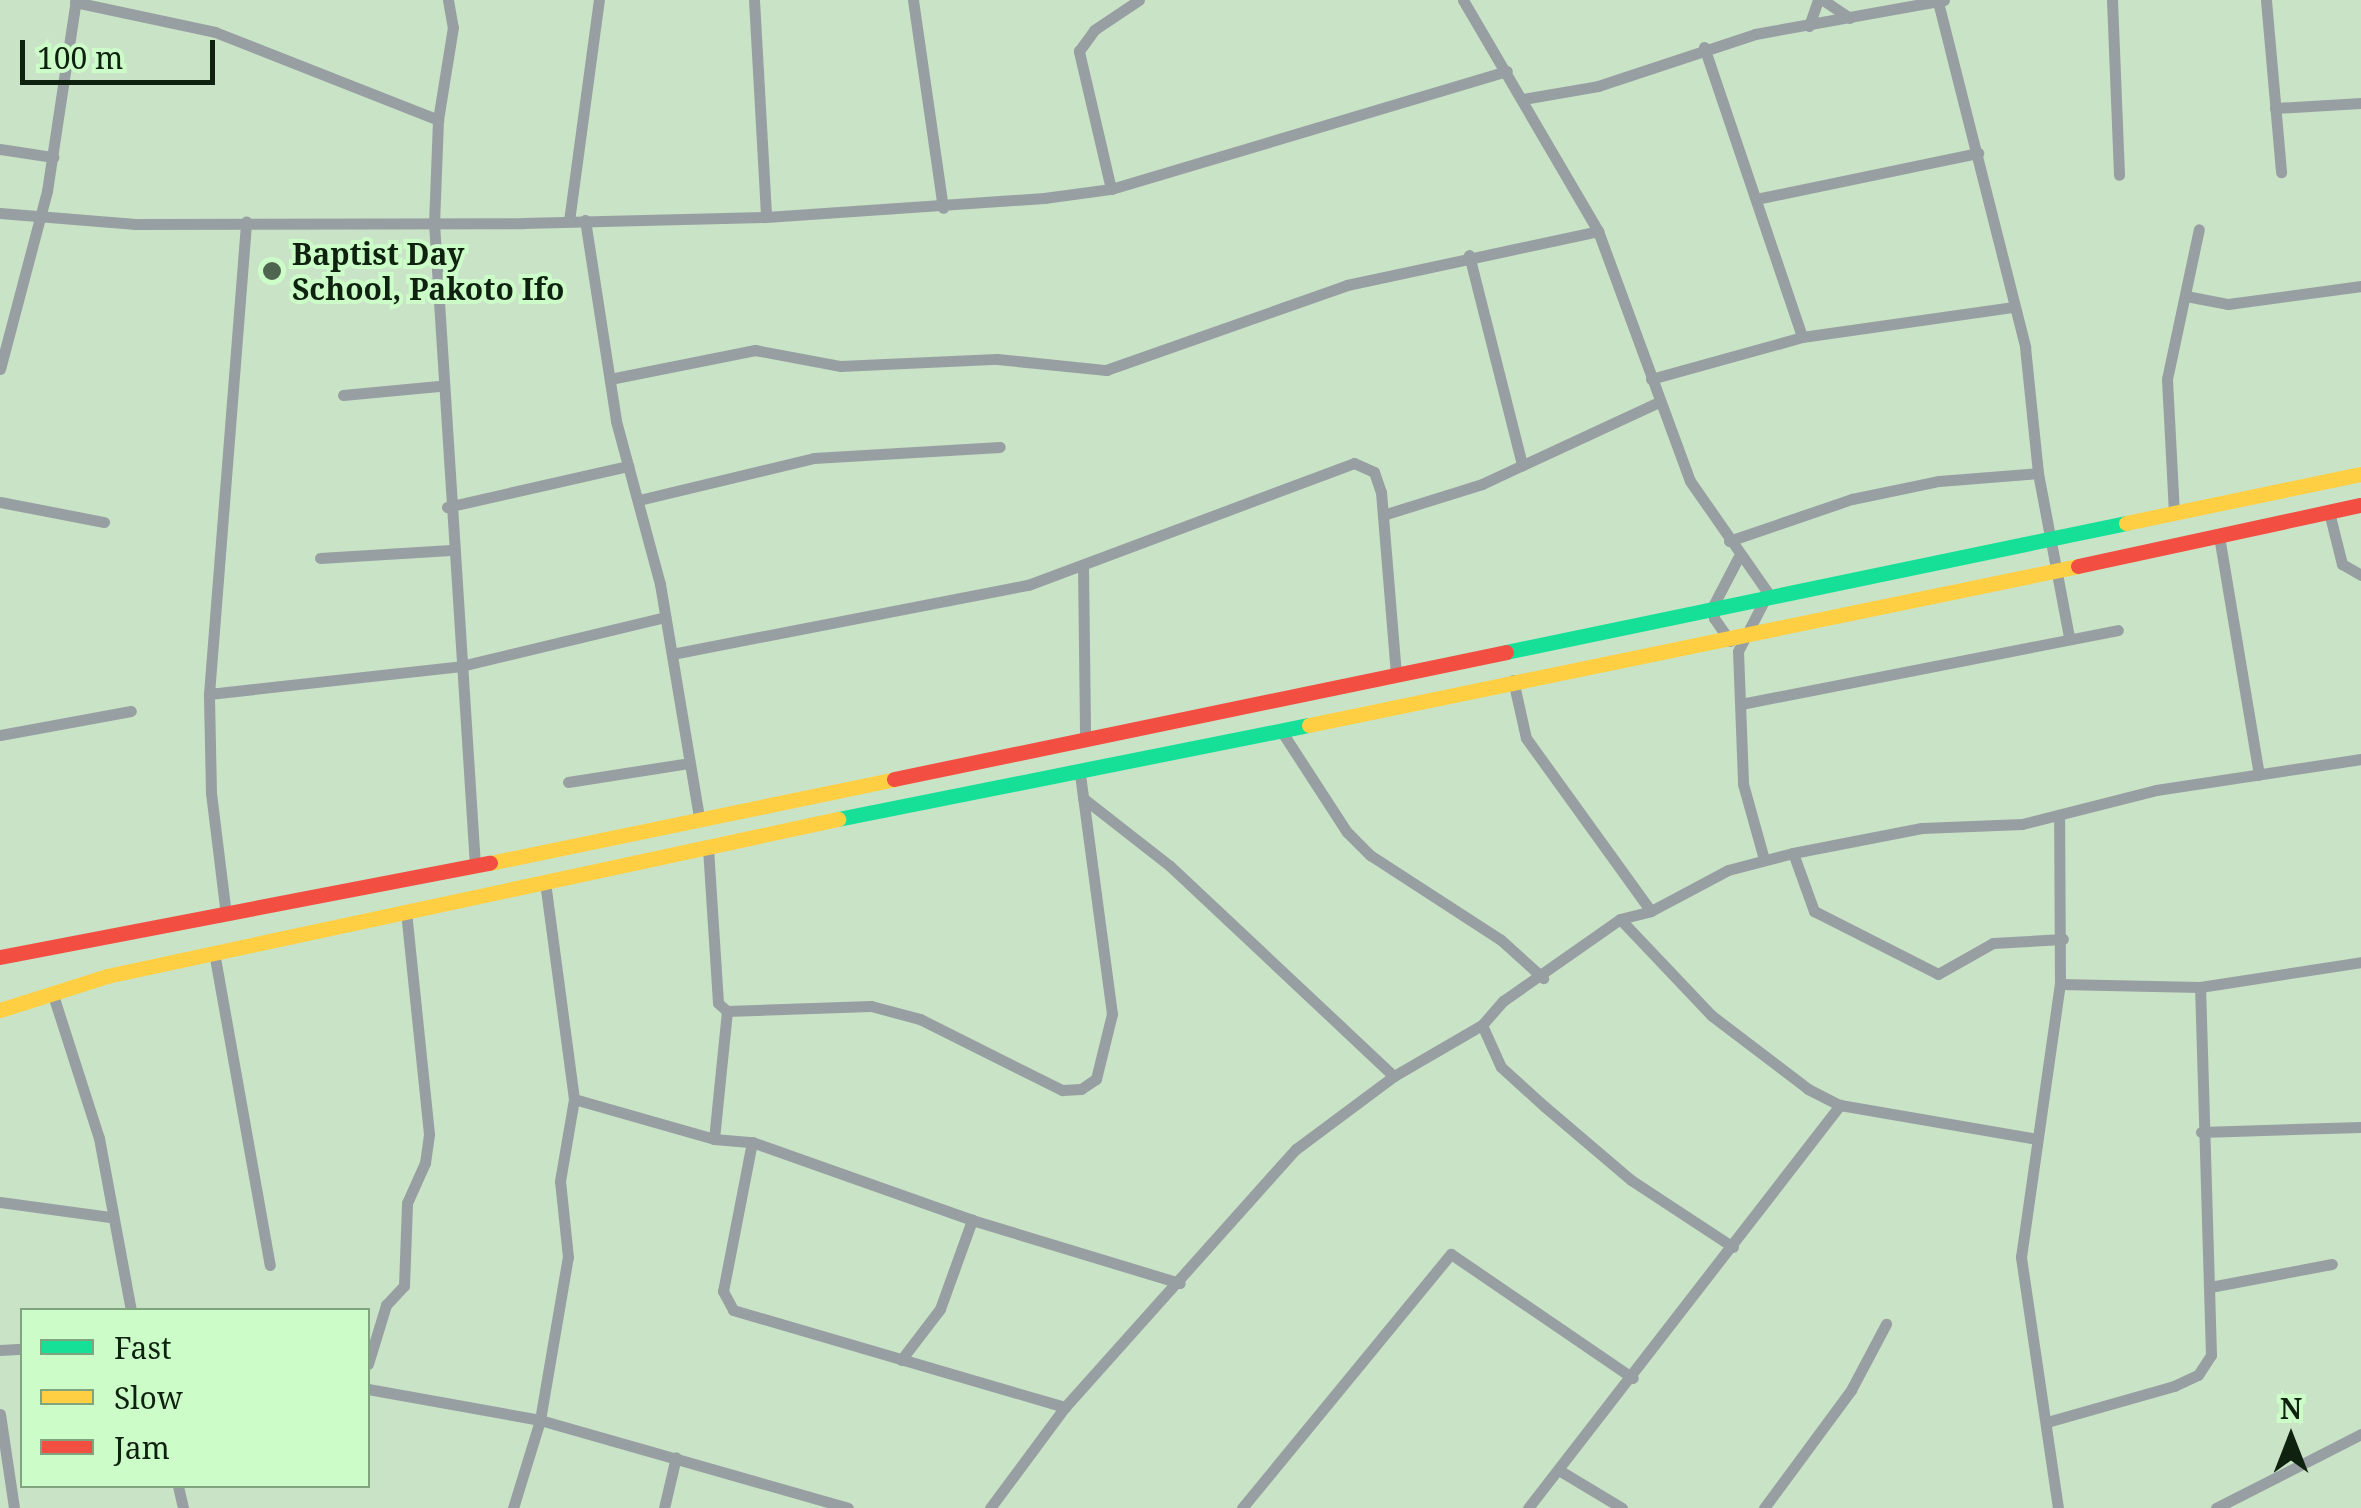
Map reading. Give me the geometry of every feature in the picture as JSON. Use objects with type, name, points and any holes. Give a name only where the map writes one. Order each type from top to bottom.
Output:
[{"type":"street","points":[[448,0],[453,27],[438,120],[434,223],[447,507],[474,866]]},
{"type":"street","points":[[569,222],[600,0]]},
{"type":"street","points":[[754,0],[766,217]]},
{"type":"street","points":[[913,0],[944,208]]},
{"type":"street","points":[[1111,189],[1080,51],[1094,30],[1139,0]]},
{"type":"street","points":[[1463,0],[1598,231],[1690,482],[1738,558],[1768,593]]},
{"type":"street","points":[[1808,26],[1820,0],[1850,18]]},
{"type":"street","points":[[2112,0],[2119,175]]},
{"type":"street","points":[[2266,0],[2280,172]]},
{"type":"street","points":[[0,369],[53,157],[75,1],[215,32],[438,120]]},
{"type":"street","points":[[1523,98],[1598,86],[1704,47],[1941,1],[2024,348],[2038,473],[2060,566],[2069,637]]},
{"type":"street","points":[[1704,47],[1802,337]]},
{"type":"street","points":[[0,214],[40,220],[434,223],[766,217],[944,208],[1111,189],[1507,71]]},
{"type":"street","points":[[2275,108],[2361,103]]},
{"type":"street","points":[[0,149],[53,157]]},
{"type":"street","points":[[1756,199],[1978,154]]},
{"type":"street","points":[[586,220],[610,379],[665,618],[699,817]]},
{"type":"street","points":[[226,915],[211,794],[209,694],[246,221]]},
{"type":"street","points":[[2174,513],[2167,379],[2199,230]]},
{"type":"street","points":[[610,379],[755,350],[840,366],[998,359],[1106,370],[1301,299],[1469,256],[1598,231]]},
{"type":"street","points":[[1469,256],[1522,465]]},
{"type":"street","points":[[2186,296],[2228,304],[2361,286]]},
{"type":"street","points":[[1651,378],[1802,337],[2012,307]]},
{"type":"street","points":[[343,395],[440,386]]},
{"type":"street","points":[[1383,514],[1522,465],[1659,402]]},
{"type":"street","points":[[639,500],[814,458],[1000,447]]},
{"type":"street","points":[[672,654],[962,600],[1083,565],[1354,463],[1374,472],[1383,514],[1396,673]]},
{"type":"street","points":[[447,507],[628,466]]},
{"type":"street","points":[[1729,541],[1852,499],[1939,481],[2038,473]]},
{"type":"street","points":[[0,957],[474,866],[1086,740],[1768,593],[2361,474]]},
{"type":"street","points":[[0,502],[104,522]]},
{"type":"street","points":[[0,1010],[214,952],[1080,774],[1512,680],[1737,643],[2060,566],[2361,505]]},
{"type":"street","points":[[2329,512],[2342,564],[2361,575]]},
{"type":"street","points":[[2218,536],[2259,775]]},
{"type":"street","points":[[320,558],[450,550]]},
{"type":"street","points":[[1713,606],[1738,558]]},
{"type":"street","points":[[1083,565],[1086,740]]},
{"type":"street","points":[[1737,643],[1768,593]]},
{"type":"street","points":[[1713,606],[1737,643],[1742,784],[1764,859]]},
{"type":"street","points":[[209,694],[461,666],[665,618]]},
{"type":"street","points":[[1741,704],[2118,630]]},
{"type":"street","points":[[1512,680],[1526,738],[1651,910]]},
{"type":"street","points":[[0,735],[132,711]]},
{"type":"street","points":[[1280,730],[1346,832],[1370,855],[1502,940],[1544,978]]},
{"type":"street","points":[[990,1508],[1066,1407],[1296,1150],[1394,1076],[1482,1025],[1503,1002],[1544,978],[1560,958],[1620,919],[1651,910],[1714,876],[1764,859],[1922,828],[1965,830],[2060,815],[2156,790],[2361,759]]},
{"type":"street","points":[[568,782],[690,763]]},
{"type":"street","points":[[726,1011],[871,1006],[920,1019],[1062,1090],[1081,1090],[1096,1079],[1112,1014],[1080,774]]},
{"type":"street","points":[[1084,798],[1170,866],[1394,1076]]},
{"type":"street","points":[[2058,1508],[2048,1422],[2024,1304],[2021,1257],[2060,984],[2060,815]]},
{"type":"street","points":[[708,848],[718,1002],[726,1011],[714,1138]]},
{"type":"street","points":[[1793,853],[1814,911],[1938,974],[1993,943],[2063,940]]},
{"type":"street","points":[[513,1508],[540,1420],[568,1257],[560,1182],[574,1099],[545,882]]},
{"type":"street","points":[[370,1358],[386,1306],[404,1286],[407,1203],[426,1163],[429,1134],[406,913]]},
{"type":"street","points":[[1620,919],[1711,1014],[1792,1078],[1840,1105],[2037,1139]]},
{"type":"street","points":[[214,952],[270,1265]]},
{"type":"street","points":[[2060,984],[2200,987],[2361,962]]},
{"type":"street","points":[[2048,1422],[2198,1375],[2211,1356],[2201,1132],[2200,987]]},
{"type":"street","points":[[54,994],[99,1138],[110,1217],[132,1308]]},
{"type":"street","points":[[1482,1025],[1500,1067],[1631,1180],[1733,1247]]},
{"type":"street","points":[[574,1099],[714,1138],[752,1142],[972,1220],[1180,1283]]},
{"type":"street","points":[[1528,1508],[1562,1472],[1840,1105]]},
{"type":"street","points":[[2201,1132],[2361,1127]]},
{"type":"street","points":[[752,1142],[726,1300],[732,1310],[1066,1407]]},
{"type":"street","points":[[0,1202],[110,1217]]},
{"type":"street","points":[[901,1360],[940,1309],[972,1220]]},
{"type":"street","points":[[1242,1508],[1451,1254],[1633,1378]]},
{"type":"street","points":[[2210,1288],[2332,1264]]},
{"type":"street","points":[[1764,1508],[1851,1390],[1886,1324]]},
{"type":"street","points":[[370,1390],[540,1420],[848,1508]]},
{"type":"street","points":[[0,1414],[14,1508]]},
{"type":"street","points":[[2216,1508],[2361,1434]]},
{"type":"street","points":[[664,1508],[676,1457]]},
{"type":"street","points":[[1562,1472],[1622,1508]]},
{"type":"traffic: fast","points":[[1506,652],[2126,523]]},
{"type":"traffic: fast","points":[[838,819],[1309,725]]},
{"type":"traffic: slow","points":[[2126,523],[2361,474]]},
{"type":"traffic: slow","points":[[1309,725],[2078,566]]},
{"type":"traffic: slow","points":[[490,863],[894,779]]},
{"type":"traffic: slow","points":[[0,1010],[107,976],[838,819]]},
{"type":"traffic: jam","points":[[2078,566],[2361,505]]},
{"type":"traffic: jam","points":[[894,779],[1506,652]]},
{"type":"traffic: jam","points":[[0,957],[490,863]]},
{"type":"place","name":"Baptist Day School, Pakoto Ifo","points":[[272,271]]}]
